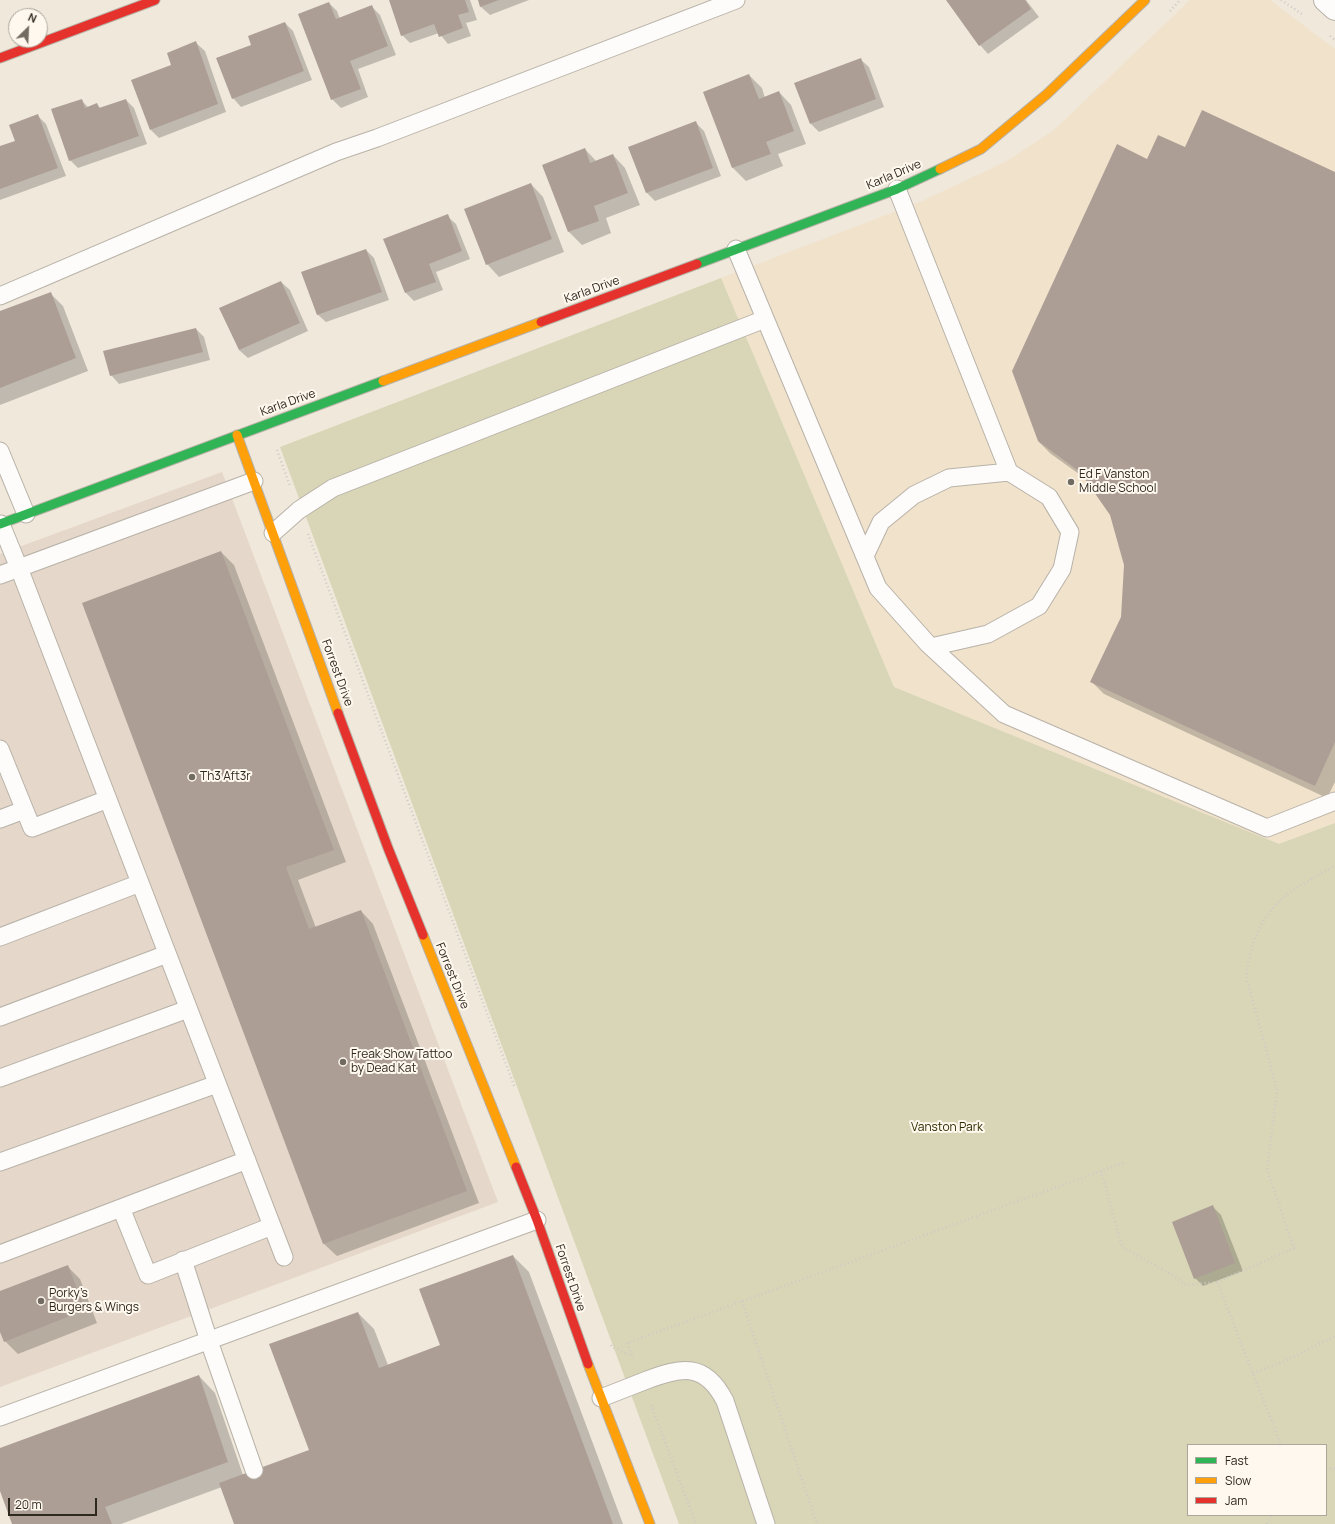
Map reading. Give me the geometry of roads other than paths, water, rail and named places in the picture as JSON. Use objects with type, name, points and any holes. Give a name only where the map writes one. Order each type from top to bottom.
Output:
[{"type":"street","points":[[0,58],[155,0]]},
{"type":"street","name":"Karla Drive","points":[[0,524],[897,189],[980,149],[1047,94],[1145,0]]},
{"type":"street","points":[[1325,0],[1335,9]]},
{"type":"street","name":"Forrest Drive","points":[[237,435],[388,848],[537,1220],[601,1398],[650,1524]]},
{"type":"lane","points":[[0,296],[336,152],[377,138],[736,0]]},
{"type":"lane","points":[[897,189],[1009,472],[1049,497],[1070,532],[1062,569],[1039,606],[988,634],[931,647]]},
{"type":"lane","points":[[736,249],[878,588],[931,647],[1004,714],[1267,828],[1335,801]]},
{"type":"lane","points":[[273,533],[299,510],[333,488],[765,319]]},
{"type":"lane","points":[[0,451],[26,514]]},
{"type":"lane","points":[[865,556],[881,522],[914,495],[949,478],[1009,472]]},
{"type":"lane","points":[[0,575],[254,481]]},
{"type":"lane","points":[[0,524],[19,568],[284,1257]]},
{"type":"lane","points":[[0,749],[32,828],[108,799]]},
{"type":"lane","points":[[0,819],[24,810]]},
{"type":"lane","points":[[0,937],[140,883]]},
{"type":"lane","points":[[0,1017],[167,954]]},
{"type":"lane","points":[[0,1078],[188,1009]]},
{"type":"lane","points":[[0,1162],[217,1084]]},
{"type":"lane","points":[[0,1254],[247,1160]]},
{"type":"lane","points":[[121,1208],[148,1275],[272,1226]]},
{"type":"lane","points":[[0,1417],[537,1220]]},
{"type":"lane","points":[[183,1260],[209,1341],[254,1470]]},
{"type":"lane","points":[[601,1398],[667,1372],[681,1370],[696,1372],[708,1378],[718,1388],[725,1401],[766,1524]]},
{"type":"place","name":"Ed F Vanston Middle School","points":[[1071,482]]},
{"type":"place","name":"Th3 Aft3r","points":[[192,777]]},
{"type":"place","name":"Freak Show Tattoo by Dead Kat","points":[[343,1062]]},
{"type":"place","name":"Porky’s Burgers & Wings","points":[[41,1301]]},
{"type":"park label","name":"Vanston Park","points":[[947,1128]]}]
